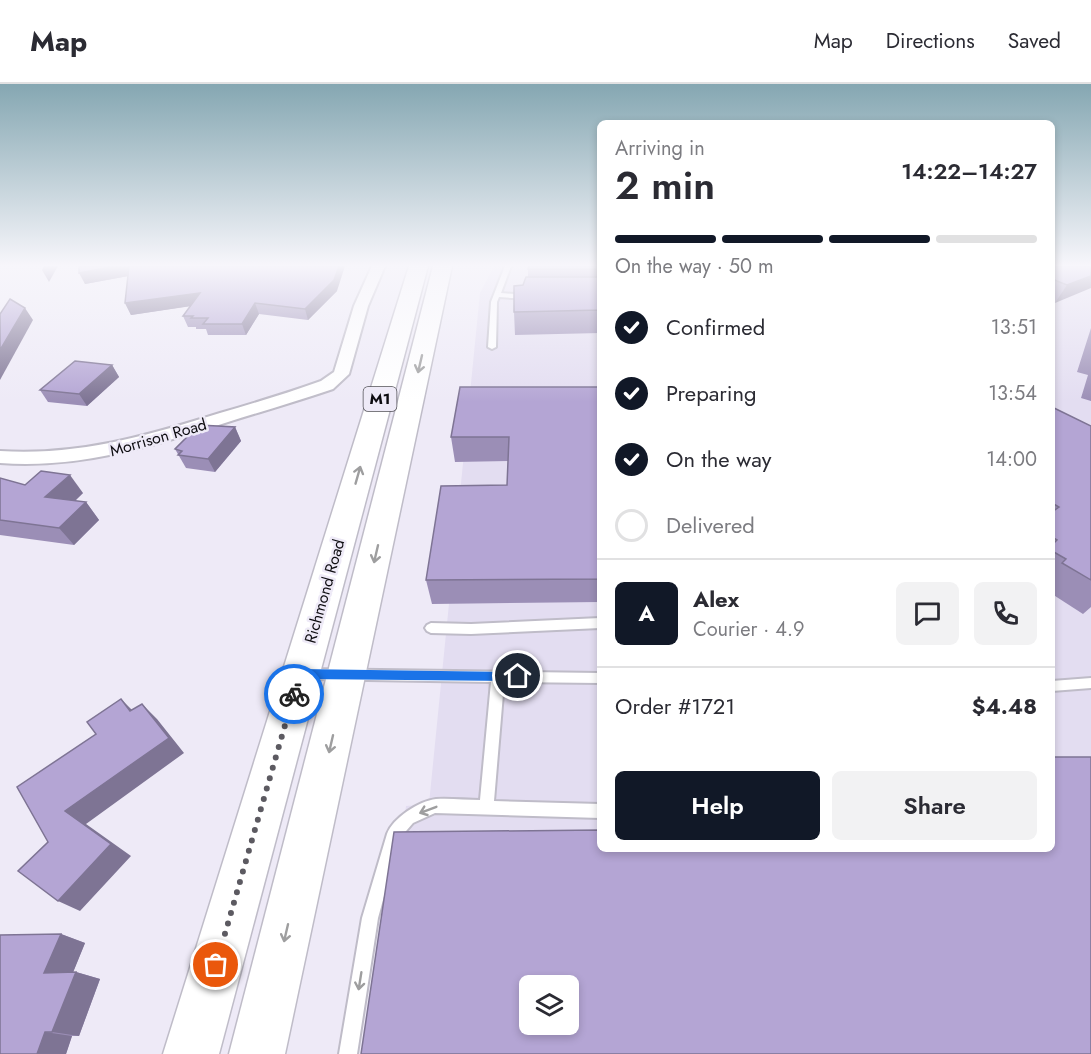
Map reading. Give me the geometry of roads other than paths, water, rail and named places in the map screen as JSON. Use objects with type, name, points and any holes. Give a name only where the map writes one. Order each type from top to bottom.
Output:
[{"type":"highway","name":"Richmond Road","points":[[191,1054],[406,311]]},
{"type":"highway","name":"M1","points":[[257,1054],[432,311]]},
{"type":"street","name":"Morrison Road","points":[[0,457],[56,460],[119,450],[327,385],[341,374],[359,311]]},
{"type":"lane","points":[[492,347],[494,311]]},
{"type":"lane","points":[[431,628],[471,629],[597,623]]},
{"type":"lane","points":[[300,674],[597,678]]},
{"type":"lane","points":[[486,808],[498,676]]},
{"type":"lane","points":[[1055,686],[1091,683]]},
{"type":"lane","points":[[348,1054],[369,918],[394,834],[408,818],[434,806],[597,811]]}]
